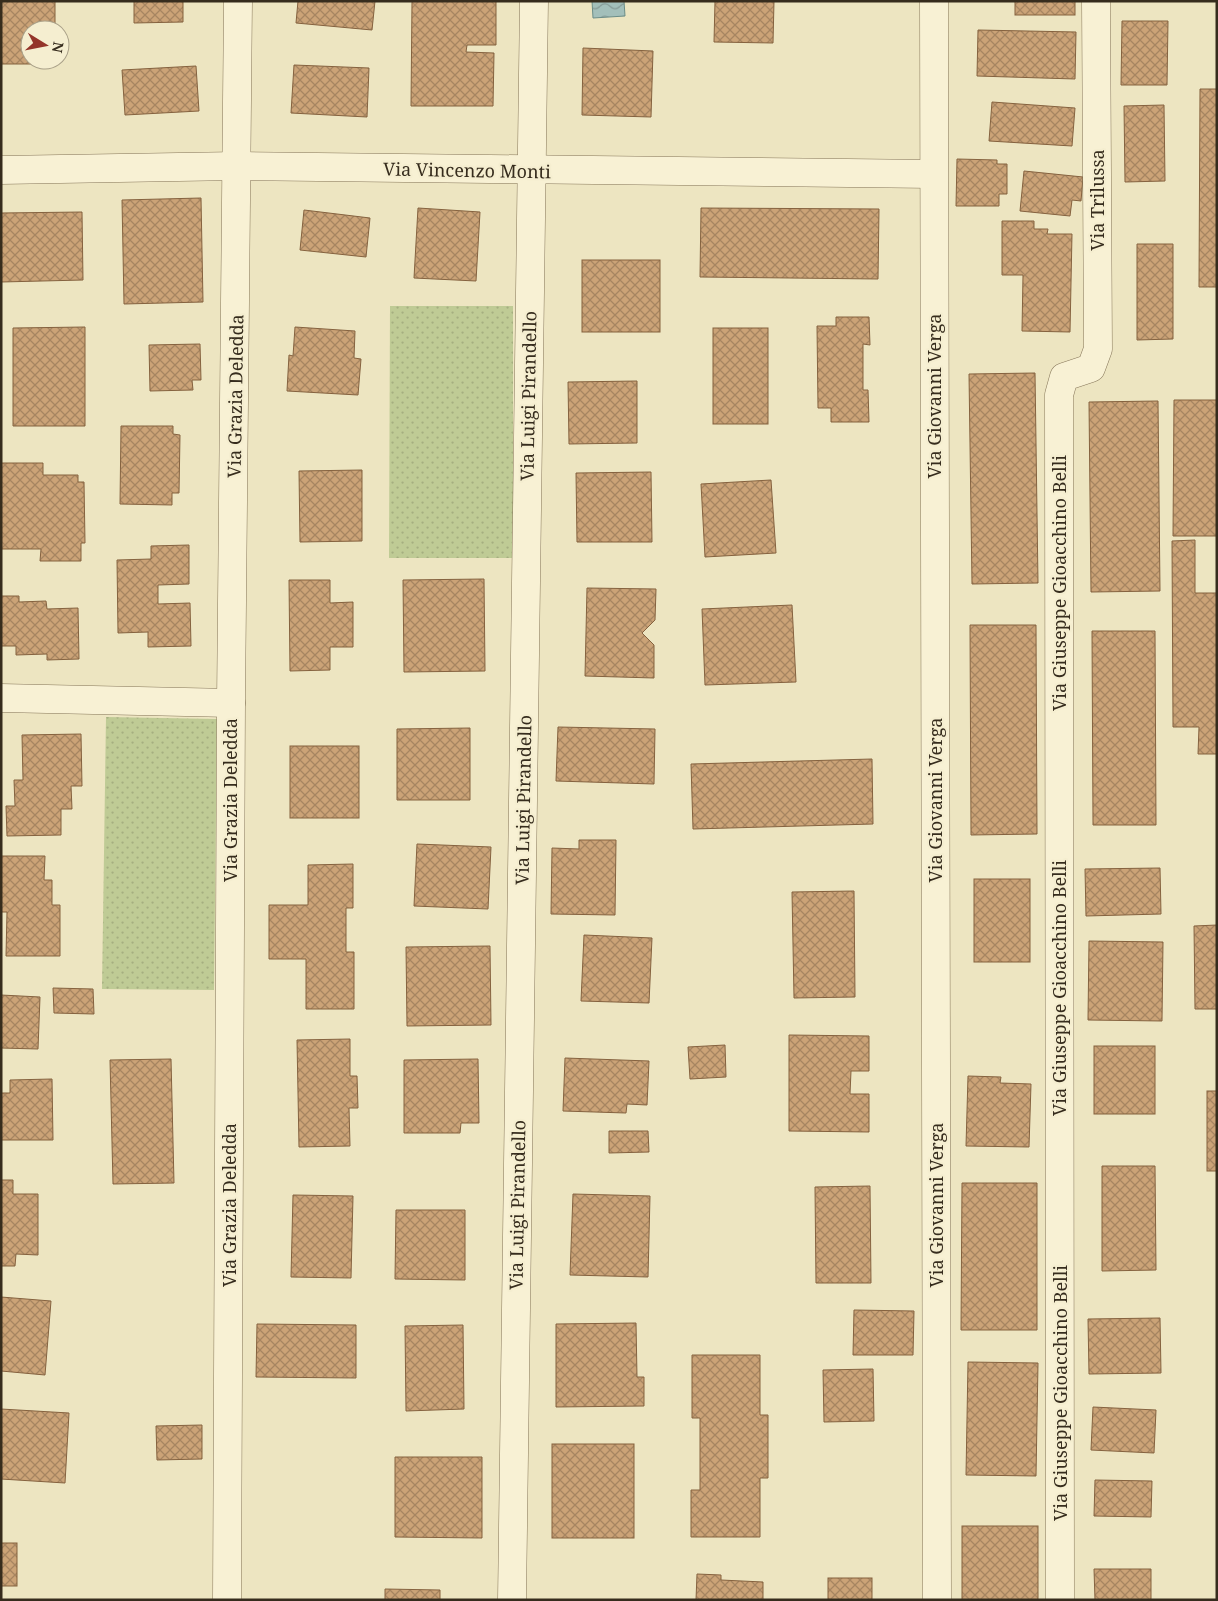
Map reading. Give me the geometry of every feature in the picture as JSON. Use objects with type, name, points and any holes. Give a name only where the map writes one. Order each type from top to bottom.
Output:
[{"type":"street","name":"Via Grazia Deledda","points":[[227,1600],[231,703],[238,166],[238,1]]},
{"type":"street","name":"Via Luigi Pirandello","points":[[512,1600],[534,1]]},
{"type":"street","name":"Via Giovanni Verga","points":[[934,1],[937,1600]]},
{"type":"street","name":"Via Trilussa","points":[[1064,377],[1091,368],[1098,348],[1096,1]]},
{"type":"street","name":"Via Vincenzo Monti","points":[[1,170],[238,166],[531,171],[933,174]]},
{"type":"street","name":"Via Giuseppe Gioacchino Belli","points":[[1060,1600],[1059,395],[1064,377]]},
{"type":"street","points":[[1,698],[231,703]]},
{"type":"green space","points":[[390,306],[513,306],[513,558],[389,558]]},
{"type":"green space","points":[[106,717],[217,719],[214,990],[102,989]]},
{"type":"water","points":[[592,1],[624,1],[625,16],[593,18]]},
{"type":"building","points":[[1,1],[55,1],[55,20],[20,20],[20,64],[1,64]]},
{"type":"building","points":[[134,1],[183,1],[183,22],[134,23]]},
{"type":"building","points":[[298,1],[375,1],[372,30],[296,23]]},
{"type":"building","points":[[412,1],[496,1],[496,45],[467,45],[466,52],[494,53],[493,106],[411,106]]},
{"type":"building","points":[[715,1],[774,1],[773,43],[714,42]]},
{"type":"building","points":[[1015,1],[1075,1],[1075,15],[1015,15]]},
{"type":"building","points":[[1122,21],[1168,21],[1167,85],[1121,85]]},
{"type":"building","points":[[978,30],[1076,32],[1075,79],[977,76]]},
{"type":"building","points":[[583,48],[653,51],[651,117],[582,115]]},
{"type":"building","points":[[294,65],[369,68],[367,117],[291,113]]},
{"type":"building","points":[[196,66],[199,111],[125,115],[122,70]]},
{"type":"building","points":[[1200,89],[1217,89],[1217,287],[1199,287]]},
{"type":"building","points":[[992,102],[1075,108],[1072,146],[989,141]]},
{"type":"building","points":[[1164,105],[1165,181],[1125,182],[1124,106]]},
{"type":"building","points":[[957,159],[997,160],[997,164],[1007,164],[1007,194],[999,194],[999,206],[956,206]]},
{"type":"building","points":[[1024,171],[1083,177],[1081,201],[1072,200],[1070,216],[1020,211]]},
{"type":"building","points":[[201,198],[203,302],[124,304],[122,200]]},
{"type":"building","points":[[418,208],[480,212],[476,281],[414,278]]},
{"type":"building","points":[[701,208],[879,209],[878,279],[700,277]]},
{"type":"building","points":[[304,210],[370,218],[366,257],[300,250]]},
{"type":"building","points":[[82,212],[83,280],[1,282],[1,213]]},
{"type":"building","points":[[1002,221],[1034,221],[1034,229],[1048,229],[1047,234],[1072,234],[1070,332],[1022,331],[1023,275],[1002,275]]},
{"type":"building","points":[[1137,244],[1173,244],[1173,339],[1137,340]]},
{"type":"building","points":[[582,260],[660,260],[660,332],[582,332]]},
{"type":"building","points":[[836,317],[869,317],[870,345],[863,344],[863,390],[868,390],[869,422],[831,422],[831,408],[818,408],[817,326],[836,326]]},
{"type":"building","points":[[85,327],[85,426],[13,426],[13,328]]},
{"type":"building","points":[[295,327],[355,331],[354,358],[361,359],[358,395],[287,391],[289,355],[293,356]]},
{"type":"building","points":[[713,328],[768,328],[768,424],[713,424]]},
{"type":"building","points":[[200,344],[201,380],[192,380],[193,390],[150,391],[149,345]]},
{"type":"building","points":[[1035,373],[1038,583],[972,584],[969,374]]},
{"type":"building","points":[[637,381],[637,443],[569,444],[568,382]]},
{"type":"building","points":[[1174,400],[1217,400],[1217,536],[1173,536]]},
{"type":"building","points":[[1158,401],[1160,591],[1091,592],[1089,402]]},
{"type":"building","points":[[121,426],[173,426],[173,434],[180,435],[179,493],[172,493],[172,505],[120,504]]},
{"type":"building","points":[[1,463],[43,463],[43,475],[78,475],[78,482],[84,482],[85,543],[81,543],[81,561],[40,561],[41,549],[1,549]]},
{"type":"building","points":[[362,470],[362,541],[300,542],[299,471]]},
{"type":"building","points":[[651,472],[652,542],[577,542],[576,473]]},
{"type":"building","points":[[771,480],[776,553],[705,557],[701,484]]},
{"type":"building","points":[[1195,540],[1195,593],[1217,593],[1217,754],[1198,754],[1199,727],[1173,727],[1172,541]]},
{"type":"building","points":[[189,545],[189,584],[158,585],[158,604],[190,603],[191,646],[148,647],[148,632],[118,633],[117,560],[151,559],[151,546]]},
{"type":"building","points":[[484,579],[485,671],[404,672],[403,580]]},
{"type":"building","points":[[289,580],[330,580],[330,603],[353,602],[353,647],[330,647],[330,670],[290,671]]},
{"type":"building","points":[[587,588],[656,589],[655,620],[642,633],[654,645],[654,678],[585,676]]},
{"type":"building","points":[[1,596],[19,596],[19,602],[46,601],[47,609],[78,608],[79,659],[47,660],[47,654],[16,655],[16,646],[1,646]]},
{"type":"building","points":[[792,605],[796,682],[705,685],[702,609]]},
{"type":"building","points":[[970,625],[1036,625],[1037,834],[971,835]]},
{"type":"building","points":[[1092,631],[1155,631],[1156,825],[1093,825]]},
{"type":"building","points":[[558,727],[655,729],[654,784],[556,781]]},
{"type":"building","points":[[470,728],[470,800],[397,800],[397,729]]},
{"type":"building","points":[[81,734],[82,786],[71,786],[72,809],[61,809],[61,835],[7,836],[6,806],[15,806],[14,780],[23,780],[22,735]]},
{"type":"building","points":[[290,746],[359,746],[359,818],[290,818]]},
{"type":"building","points":[[872,759],[873,824],[693,829],[691,764]]},
{"type":"building","points":[[579,840],[616,840],[615,915],[551,914],[552,848],[579,849]]},
{"type":"building","points":[[417,844],[491,847],[488,909],[414,906]]},
{"type":"building","points":[[1,856],[45,856],[44,880],[52,880],[52,905],[60,905],[60,956],[6,956],[7,912],[1,912]]},
{"type":"building","points":[[353,864],[353,908],[346,908],[346,952],[354,952],[354,1009],[306,1009],[306,959],[269,959],[269,905],[308,905],[308,865]]},
{"type":"building","points":[[1160,868],[1161,914],[1086,916],[1085,869]]},
{"type":"building","points":[[974,879],[1030,879],[1030,962],[974,962]]},
{"type":"building","points":[[854,891],[855,997],[794,998],[792,892]]},
{"type":"building","points":[[1217,925],[1217,1009],[1195,1009],[1194,926]]},
{"type":"building","points":[[584,935],[652,938],[649,1003],[581,1001]]},
{"type":"building","points":[[1089,941],[1163,942],[1162,1021],[1088,1020]]},
{"type":"building","points":[[490,946],[491,1025],[407,1026],[406,947]]},
{"type":"building","points":[[53,988],[93,989],[94,1014],[54,1013]]},
{"type":"building","points":[[1,995],[40,997],[38,1049],[1,1048]]},
{"type":"building","points":[[789,1035],[869,1036],[869,1071],[851,1071],[850,1094],[869,1094],[869,1132],[789,1131]]},
{"type":"building","points":[[350,1039],[350,1076],[357,1076],[358,1108],[349,1108],[350,1146],[299,1147],[297,1040]]},
{"type":"building","points":[[725,1045],[726,1077],[690,1079],[688,1047]]},
{"type":"building","points":[[1094,1046],[1155,1046],[1155,1114],[1094,1114]]},
{"type":"building","points":[[565,1058],[649,1061],[647,1105],[627,1104],[626,1113],[563,1111]]},
{"type":"building","points":[[171,1059],[174,1183],[113,1184],[110,1060]]},
{"type":"building","points":[[478,1059],[479,1123],[461,1123],[460,1133],[404,1133],[404,1060]]},
{"type":"building","points":[[968,1076],[1001,1077],[1000,1083],[1031,1084],[1029,1147],[966,1146]]},
{"type":"building","points":[[52,1079],[53,1140],[1,1140],[1,1093],[10,1093],[10,1080]]},
{"type":"building","points":[[1207,1091],[1217,1091],[1217,1171],[1207,1171]]},
{"type":"building","points":[[609,1131],[648,1131],[649,1152],[609,1153]]},
{"type":"building","points":[[1102,1166],[1155,1166],[1156,1270],[1102,1271]]},
{"type":"building","points":[[1,1180],[13,1180],[13,1194],[38,1194],[38,1255],[16,1254],[15,1266],[1,1266]]},
{"type":"building","points":[[962,1183],[1037,1183],[1037,1330],[961,1330]]},
{"type":"building","points":[[870,1186],[871,1283],[816,1283],[815,1187]]},
{"type":"building","points":[[573,1194],[650,1196],[648,1277],[570,1275]]},
{"type":"building","points":[[293,1195],[353,1196],[351,1278],[291,1277]]},
{"type":"building","points":[[396,1210],[465,1210],[465,1280],[395,1279]]},
{"type":"building","points":[[1,1297],[51,1301],[45,1375],[1,1371]]},
{"type":"building","points":[[854,1310],[914,1311],[913,1355],[853,1355]]},
{"type":"building","points":[[1160,1318],[1161,1373],[1089,1374],[1088,1319]]},
{"type":"building","points":[[636,1323],[637,1377],[644,1377],[644,1406],[556,1407],[556,1324]]},
{"type":"building","points":[[257,1324],[356,1325],[356,1378],[256,1377]]},
{"type":"building","points":[[463,1325],[464,1409],[406,1411],[405,1326]]},
{"type":"building","points":[[692,1355],[760,1355],[760,1415],[768,1415],[768,1478],[760,1478],[760,1537],[691,1537],[691,1490],[700,1490],[700,1418],[692,1418]]},
{"type":"building","points":[[968,1362],[1038,1363],[1036,1476],[966,1475]]},
{"type":"building","points":[[873,1369],[874,1421],[824,1422],[823,1370]]},
{"type":"building","points":[[1093,1407],[1156,1410],[1154,1453],[1091,1450]]},
{"type":"building","points":[[1,1409],[69,1413],[65,1483],[1,1479]]},
{"type":"building","points":[[202,1425],[202,1459],[157,1460],[156,1426]]},
{"type":"building","points":[[552,1444],[634,1444],[634,1538],[552,1538]]},
{"type":"building","points":[[395,1457],[482,1457],[482,1538],[395,1537]]},
{"type":"building","points":[[1095,1480],[1152,1481],[1151,1517],[1094,1516]]},
{"type":"building","points":[[962,1526],[1038,1526],[1038,1600],[962,1600]]},
{"type":"building","points":[[1,1543],[17,1543],[17,1586],[1,1586]]},
{"type":"building","points":[[1094,1569],[1151,1569],[1151,1600],[1095,1600]]},
{"type":"building","points":[[697,1574],[721,1575],[721,1580],[763,1582],[763,1600],[696,1600]]},
{"type":"building","points":[[828,1578],[872,1578],[872,1600],[828,1600]]},
{"type":"building","points":[[385,1589],[440,1590],[440,1600],[385,1600]]}]
